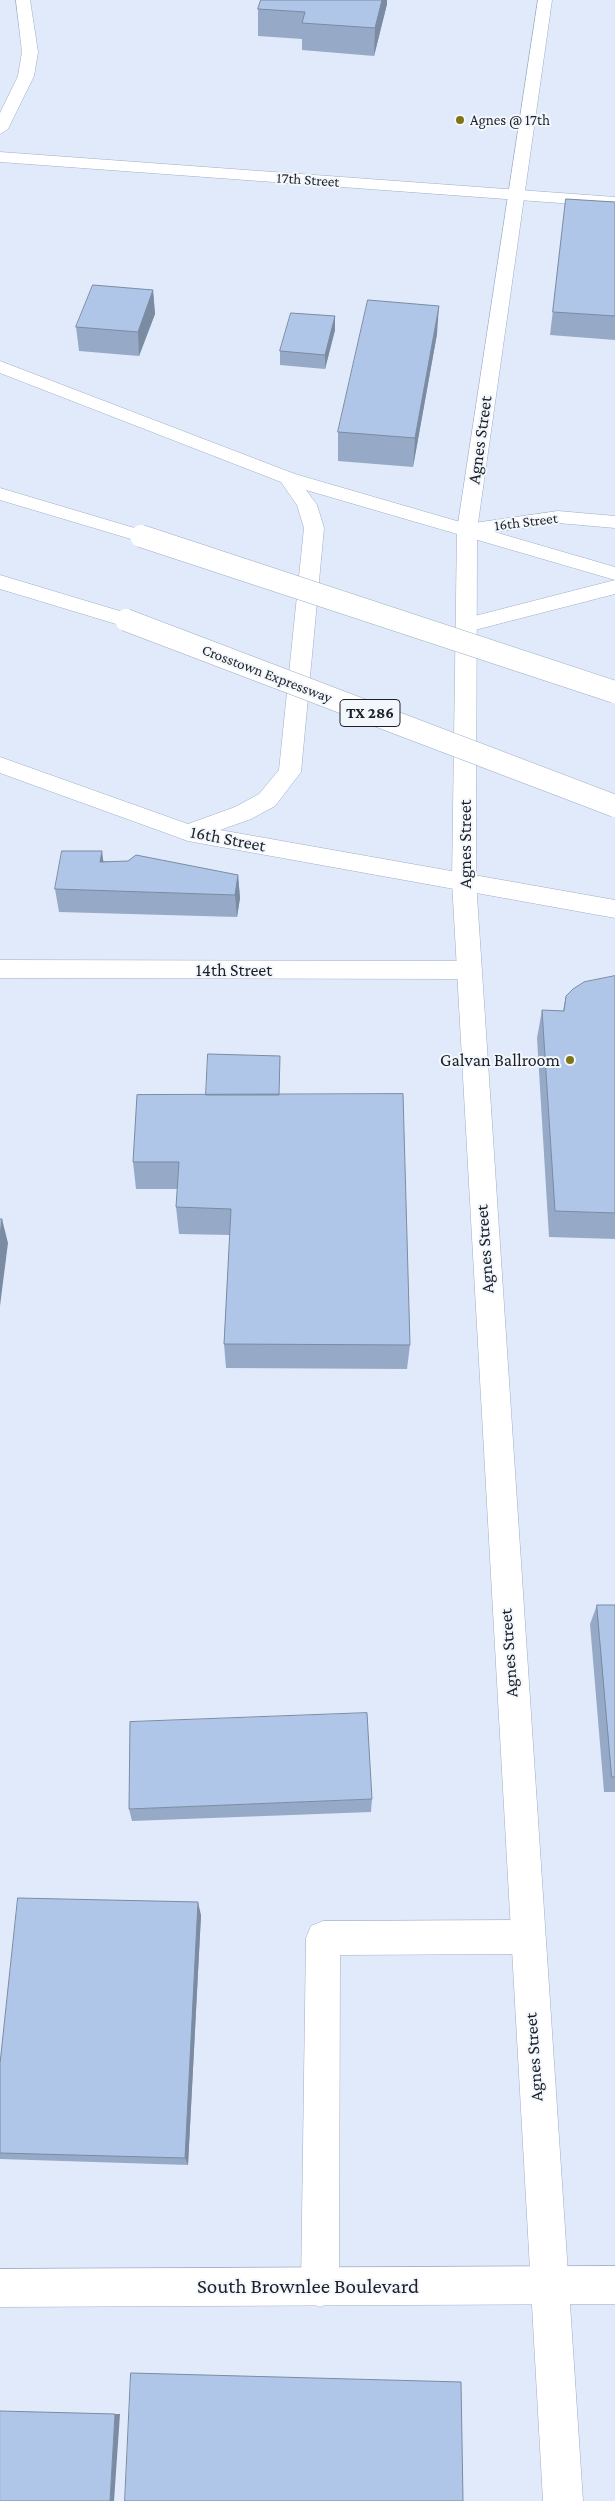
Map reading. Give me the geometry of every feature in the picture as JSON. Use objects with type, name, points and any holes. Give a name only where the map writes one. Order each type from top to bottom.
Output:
[{"type":"main road","points":[[0,129],[26,76],[30,52],[23,0]]},
{"type":"main road","name":"Agnes Street","points":[[545,0],[467,530],[464,881],[527,1937],[563,2501]]},
{"type":"main road","name":"17th Street","points":[[0,157],[615,202]]},
{"type":"main road","points":[[0,367],[288,478],[615,574]]},
{"type":"main road","points":[[188,833],[243,813],[267,800],[290,772],[314,528],[307,505],[288,478]]},
{"type":"main road","points":[[0,494],[141,536],[615,692]]},
{"type":"main road","name":"16th Street","points":[[467,530],[558,517],[615,522]]},
{"type":"main road","name":"Crosstown Expressway","points":[[0,582],[126,620],[615,806]]},
{"type":"main road","points":[[467,625],[615,587]]},
{"type":"main road","name":"16th Street","points":[[0,765],[188,833],[464,881]]},
{"type":"main road","points":[[464,881],[615,909]]},
{"type":"main road","name":"14th Street","points":[[0,969],[468,970]]},
{"type":"main road","points":[[320,2288],[323,1938],[527,1937]]},
{"type":"main road","name":"South Brownlee Boulevard","points":[[0,2288],[615,2286]]},
{"type":"building","points":[[261,0],[382,0],[375,28],[302,23],[305,12],[258,9]]},
{"type":"building","points":[[566,199],[615,202],[615,316],[553,312]]},
{"type":"building","points":[[93,285],[153,290],[138,332],[76,327]]},
{"type":"building","points":[[368,300],[439,306],[415,438],[338,432]]},
{"type":"building","points":[[291,313],[335,316],[325,355],[280,351]]},
{"type":"building","points":[[62,851],[102,851],[100,862],[128,861],[136,855],[238,875],[235,895],[55,889]]},
{"type":"building","points":[[615,976],[615,1213],[555,1211],[542,1010],[564,1011],[566,996],[573,989],[584,982]]},
{"type":"building","points":[[208,1054],[280,1056],[279,1095],[206,1095]]},
{"type":"building","points":[[403,1094],[410,1345],[224,1344],[231,1209],[176,1207],[179,1162],[133,1162],[137,1095]]},
{"type":"building","points":[[0,1219],[2,1219],[0,1236]]},
{"type":"building","points":[[597,1605],[615,1605],[615,1777],[612,1777]]},
{"type":"building","points":[[367,1713],[372,1799],[129,1809],[130,1722]]},
{"type":"building","points":[[18,1898],[198,1902],[185,2158],[0,2153],[0,2064]]},
{"type":"building","points":[[131,2373],[461,2382],[463,2501],[125,2501]]},
{"type":"building","points":[[0,2411],[115,2414],[110,2501],[0,2501]]},
{"type":"place","name":"Agnes @ 17th","points":[[460,120]]},
{"type":"place","name":"Galvan Ballroom","points":[[570,1060]]}]
